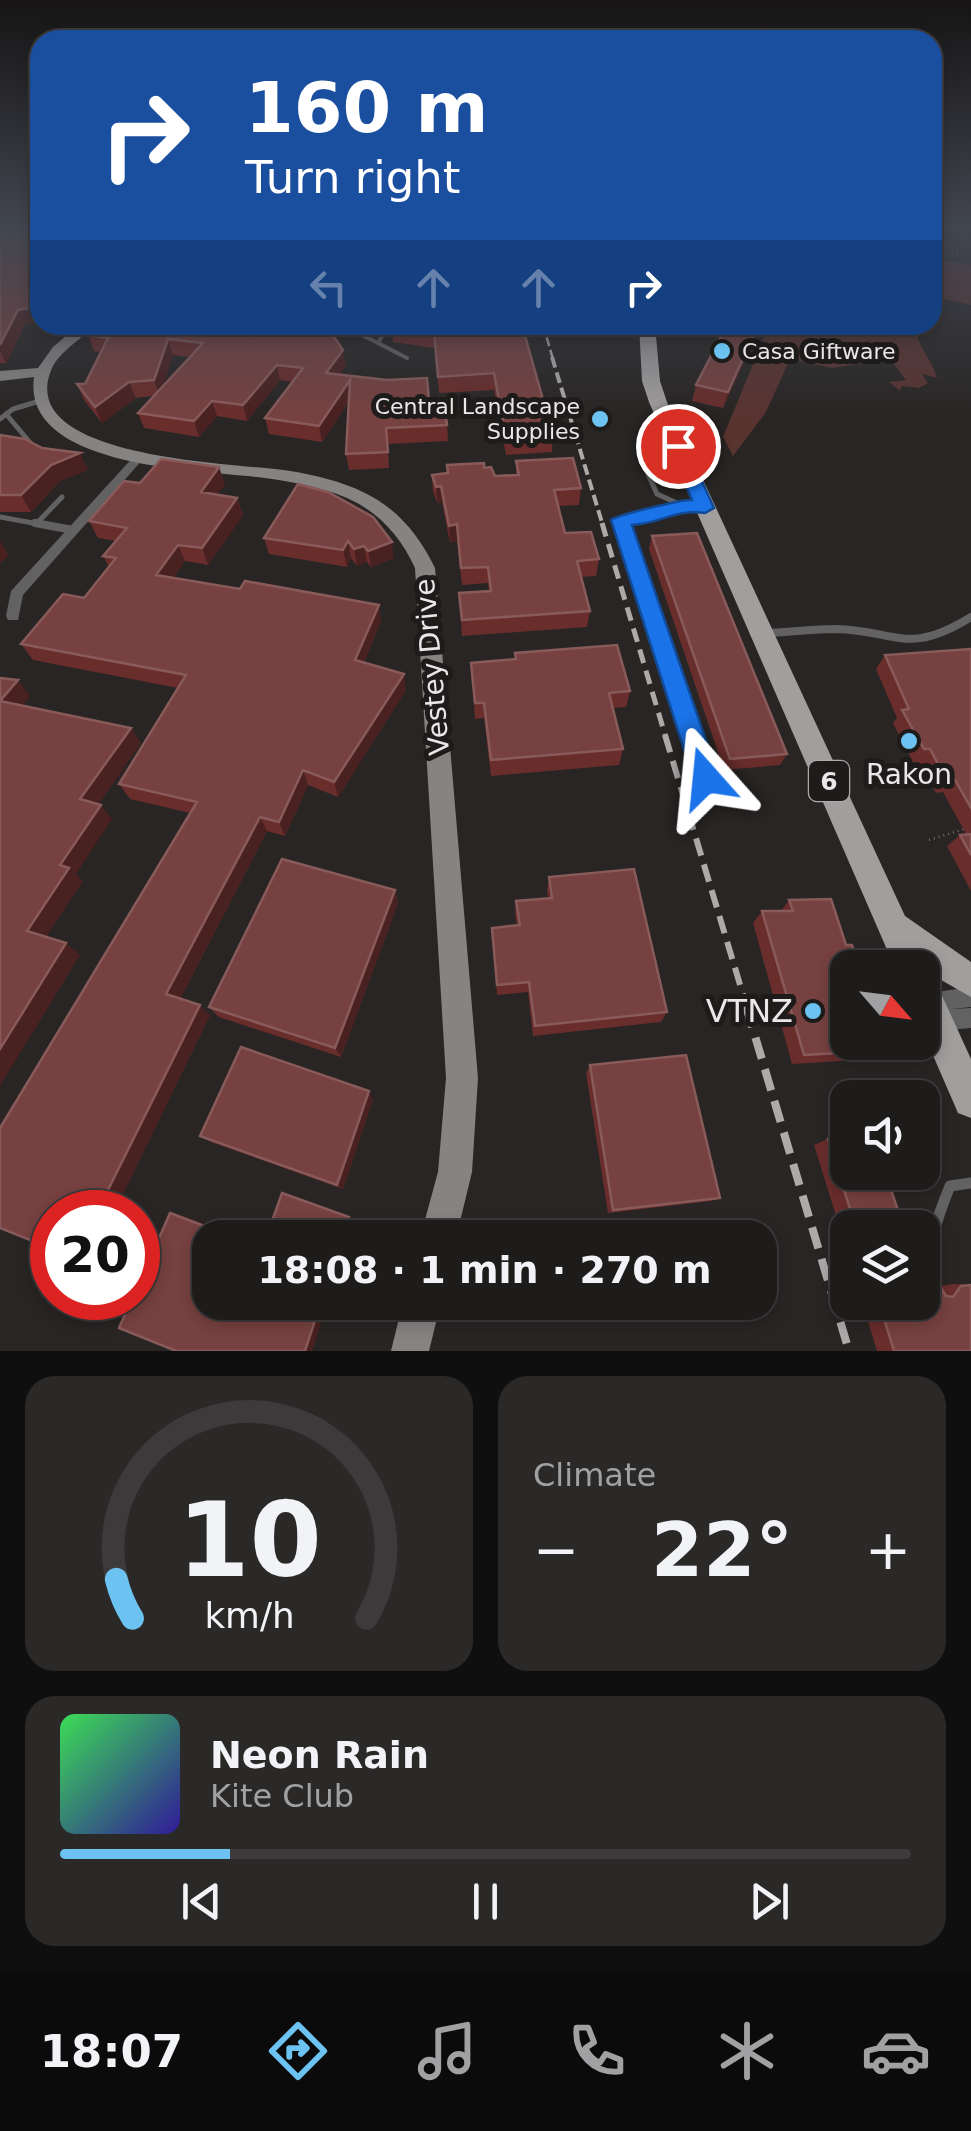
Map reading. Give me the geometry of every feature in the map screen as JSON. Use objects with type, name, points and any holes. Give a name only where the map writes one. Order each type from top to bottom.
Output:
[{"type":"main road","name":"6","points":[[648,335],[651,380],[678,446],[904,950]]},
{"type":"main road","points":[[893,924],[947,968],[971,980]]},
{"type":"main road","points":[[940,1011],[971,1100]]},
{"type":"street","points":[[43,400],[43,372],[77,335]]},
{"type":"street","points":[[0,376],[43,372]]},
{"type":"street","name":"Vestey Drive","points":[[43,400],[57,422],[92,444],[140,456],[314,482],[350,492],[396,521],[409,535],[425,568],[462,1078],[455,1172],[443,1220]]},
{"type":"street","points":[[13,616],[16,594],[140,456]]},
{"type":"street","points":[[940,1008],[971,998]]},
{"type":"street","points":[[410,1351],[418,1320]]},
{"type":"lane","points":[[362,335],[407,358]]},
{"type":"lane","points":[[378,343],[382,335]]},
{"type":"lane","points":[[40,452],[3,417],[43,400]]},
{"type":"lane","points":[[678,446],[656,448],[644,455],[643,463],[658,494],[679,504],[705,508]]},
{"type":"lane","points":[[36,523],[62,497]]},
{"type":"lane","points":[[679,504],[651,518],[621,520],[706,778]]},
{"type":"lane","points":[[0,516],[73,530]]},
{"type":"lane","points":[[762,634],[839,628],[895,640],[917,639],[945,633],[971,617]]},
{"type":"lane","points":[[939,1210],[950,1186],[971,1184]]},
{"type":"path","points":[[929,840],[971,827]]},
{"type":"shaded area","points":[[942,290],[971,290],[971,305],[942,298]]},
{"type":"shaded area","points":[[765,335],[918,335],[937,378],[922,374],[928,383],[919,388],[902,386],[900,391],[889,382],[906,380],[890,359],[832,368],[790,359],[766,412],[733,456],[723,437]]},
{"type":"building","points":[[0,290],[30,290],[30,308],[18,310],[0,345]]},
{"type":"building","points":[[88,335],[333,335],[343,350],[326,373],[387,380],[427,378],[429,400],[444,400],[447,425],[386,428],[388,452],[346,454],[350,380],[319,426],[265,418],[303,368],[277,365],[243,405],[212,401],[194,421],[138,413],[203,343],[168,339],[154,380],[129,382],[95,407],[77,384],[85,384],[108,338]]},
{"type":"building","points":[[434,335],[525,335],[553,435],[506,438],[494,373],[438,377]]},
{"type":"building","points":[[722,335],[754,335],[728,392],[696,385]]},
{"type":"building","points":[[0,435],[25,439],[42,448],[80,453],[51,465],[21,495],[0,495]]},
{"type":"building","points":[[573,458],[581,488],[554,490],[565,533],[591,532],[599,559],[577,561],[590,611],[462,620],[459,593],[491,591],[488,567],[461,568],[457,524],[449,526],[441,486],[436,487],[432,475],[448,473],[447,465],[484,463],[484,468],[491,467],[495,476],[519,475],[516,461]]},
{"type":"building","points":[[161,459],[219,467],[201,492],[237,498],[202,548],[178,545],[156,575],[240,589],[245,581],[379,605],[355,660],[404,674],[334,782],[303,770],[279,822],[260,817],[166,994],[200,1005],[108,1190],[30,1190],[30,1240],[0,1228],[0,1128],[197,802],[119,784],[186,675],[21,644],[63,594],[84,598],[116,558],[103,556],[127,528],[89,521],[124,481],[140,483]]},
{"type":"building","points":[[298,484],[328,492],[373,517],[392,542],[368,551],[364,546],[354,549],[348,541],[343,550],[264,538]]},
{"type":"building","points":[[697,533],[787,754],[730,759],[652,536]]},
{"type":"building","points":[[617,645],[630,691],[609,693],[623,749],[491,760],[484,703],[475,703],[471,663],[516,659],[515,653]]},
{"type":"building","points":[[971,649],[971,808],[955,780],[947,781],[930,749],[924,749],[902,710],[909,709],[885,655]]},
{"type":"building","points":[[0,678],[18,680],[0,701]]},
{"type":"building","points":[[0,701],[131,728],[80,799],[101,805],[60,865],[69,868],[27,931],[66,943],[0,1049]]},
{"type":"building","points":[[971,834],[971,855],[960,835]]},
{"type":"building","points":[[282,859],[395,890],[335,1048],[209,1007]]},
{"type":"building","points":[[634,869],[667,1012],[535,1026],[529,982],[497,985],[492,928],[520,925],[516,901],[552,898],[549,877]]},
{"type":"building","points":[[831,899],[846,945],[852,945],[854,950],[830,950],[830,1053],[804,1055],[762,911],[793,911],[789,900]]},
{"type":"building","points":[[241,1047],[369,1091],[337,1185],[200,1136]]},
{"type":"building","points":[[686,1055],[720,1198],[613,1210],[590,1065]]},
{"type":"building","points":[[844,1190],[891,1190],[898,1210],[850,1210]]},
{"type":"building","points":[[282,1193],[349,1217],[348,1220],[272,1220]]},
{"type":"building","points":[[170,1213],[192,1221],[192,1320],[315,1320],[305,1351],[176,1351],[119,1328],[122,1320],[160,1320],[160,1236]]},
{"type":"building","points":[[971,1285],[971,1351],[894,1351],[885,1320],[940,1320],[940,1288],[946,1296],[953,1297],[961,1286]]},
{"type":"railway","points":[[546,335],[553,359]]},
{"type":"railway","points":[[552,357],[603,526]]},
{"type":"railway","points":[[602,523],[666,738]]},
{"type":"railway","points":[[665,735],[747,1008]]},
{"type":"railway","points":[[746,1006],[849,1351]]},
{"type":"place","name":"Casa Giftware","points":[[722,351]]},
{"type":"place","name":"Central Landscape Supplies","points":[[600,419]]},
{"type":"place","name":"Rakon","points":[[909,741]]},
{"type":"place","name":"VTNZ","points":[[813,1011]]},
{"type":"route","points":[[678,446],[705,508],[679,504],[651,518],[621,520],[706,778]]}]
